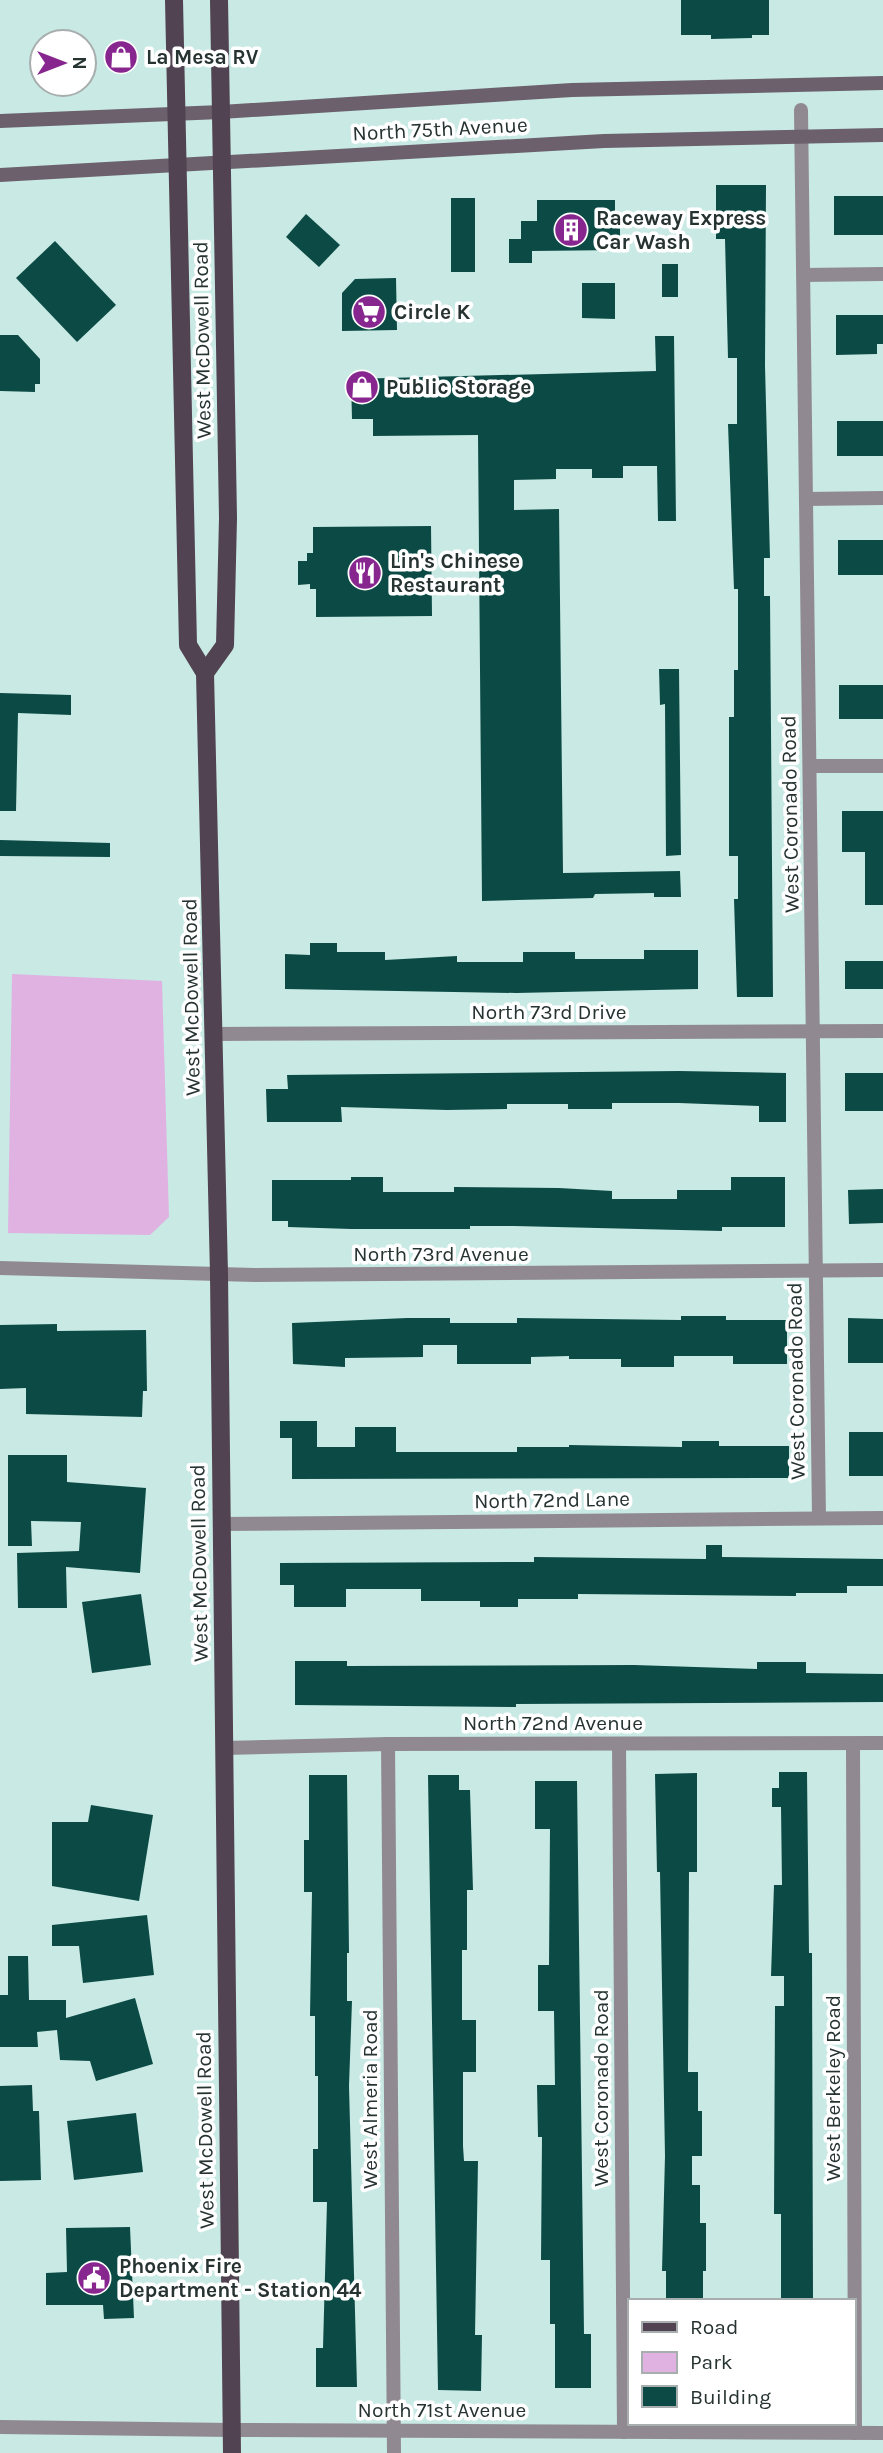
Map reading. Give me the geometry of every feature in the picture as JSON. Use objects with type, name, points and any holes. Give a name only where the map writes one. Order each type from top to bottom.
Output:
[{"type":"main road","name":"West McDowell Road","points":[[174,0],[188,645],[205,673],[214,1034],[232,2453]]},
{"type":"main road","name":"West McDowell Road","points":[[205,673],[225,645],[228,518],[219,0]]},
{"type":"main road","name":"North 75th Avenue","points":[[0,121],[221,112],[572,90],[883,83]]},
{"type":"main road","name":"North 75th Avenue","points":[[0,175],[604,141],[883,135]]},
{"type":"street","name":"West Coronado Road","points":[[802,110],[819,1518]]},
{"type":"street","points":[[804,275],[883,274]]},
{"type":"street","points":[[806,499],[883,498]]},
{"type":"street","points":[[810,766],[883,766]]},
{"type":"street","name":"North 73rd Drive","points":[[214,1034],[883,1031]]},
{"type":"street","name":"North 73rd Avenue","points":[[0,1268],[219,1274],[510,1275],[883,1270]]},
{"type":"street","name":"North 72nd Lane","points":[[222,1524],[883,1518]]},
{"type":"street","name":"North 72nd Avenue","points":[[224,1748],[388,1744],[883,1743]]},
{"type":"street","name":"West Almeria Road","points":[[388,1744],[394,2453]]},
{"type":"street","name":"West Coronado Road","points":[[619,1744],[624,2432]]},
{"type":"street","name":"West Berkeley Road","points":[[853,1744],[855,2299]]},
{"type":"street","name":"West Berkeley Road","points":[[855,2425],[855,2432]]},
{"type":"street","name":"North 71st Avenue","points":[[0,2427],[883,2433]]},
{"type":"green space","points":[[12,974],[162,981],[169,1217],[150,1235],[8,1233]]},
{"type":"building","points":[[681,0],[769,0],[769,35],[711,39],[711,35],[681,35]]},
{"type":"building","points":[[716,185],[766,185],[765,366],[770,558],[764,558],[764,596],[770,596],[773,997],[737,997],[734,899],[738,899],[738,856],[729,856],[729,717],[734,717],[734,670],[738,670],[738,589],[734,589],[728,424],[737,424],[737,358],[728,358],[725,239],[716,239]]},
{"type":"building","points":[[834,196],[883,196],[883,235],[834,235]]},
{"type":"building","points":[[451,198],[475,198],[475,272],[451,272]]},
{"type":"building","name":"Raceway Express Car Wash","points":[[537,200],[615,200],[615,220],[620,220],[620,250],[532,251],[532,263],[509,263],[509,239],[521,239],[521,221],[537,221]]},
{"type":"building","points":[[306,214],[340,245],[319,267],[286,237]]},
{"type":"building","points":[[55,241],[116,305],[77,342],[16,278]]},
{"type":"building","points":[[662,264],[678,264],[678,297],[662,297]]},
{"type":"building","name":"Circle K","points":[[396,278],[397,330],[342,331],[342,293],[355,279]]},
{"type":"building","points":[[582,283],[615,283],[615,319],[582,318]]},
{"type":"building","points":[[836,315],[883,315],[883,344],[877,344],[877,354],[836,355]]},
{"type":"building","points":[[0,335],[18,335],[40,359],[40,384],[35,384],[35,392],[0,391]]},
{"type":"building","points":[[655,336],[674,336],[676,521],[658,521],[657,466],[623,466],[623,478],[592,478],[592,469],[556,469],[556,479],[514,480],[514,510],[559,509],[563,873],[680,871],[681,897],[654,897],[654,893],[595,894],[593,898],[482,901],[478,435],[373,436],[373,419],[352,419],[351,379],[656,371]]},
{"type":"building","points":[[837,421],[883,421],[883,456],[837,456]]},
{"type":"building","name":"Lin's Chinese Restaurant","points":[[431,526],[432,616],[316,617],[316,589],[310,589],[310,584],[298,585],[298,561],[307,561],[307,553],[313,553],[313,527]]},
{"type":"building","points":[[838,540],[883,540],[883,575],[838,575]]},
{"type":"building","points":[[659,669],[679,669],[681,855],[666,856],[665,704],[660,705]]},
{"type":"building","points":[[839,685],[883,685],[883,719],[839,719]]},
{"type":"building","points":[[0,693],[71,695],[71,715],[18,713],[16,811],[0,811]]},
{"type":"building","points":[[842,811],[883,811],[883,905],[865,905],[865,852],[842,852]]},
{"type":"building","points":[[0,840],[110,843],[110,857],[0,856]]},
{"type":"building","points":[[310,943],[337,943],[337,952],[385,952],[385,960],[457,956],[457,962],[523,962],[523,952],[575,952],[575,959],[644,959],[644,950],[698,950],[698,989],[516,993],[285,989],[285,954],[310,955]]},
{"type":"building","points":[[845,961],[883,961],[883,989],[845,989]]},
{"type":"building","points":[[679,1071],[786,1073],[786,1122],[759,1122],[759,1106],[612,1103],[612,1109],[568,1109],[568,1104],[507,1104],[507,1109],[447,1110],[341,1107],[342,1122],[267,1122],[266,1089],[288,1089],[287,1075]]},
{"type":"building","points":[[845,1073],[883,1073],[883,1111],[845,1111]]},
{"type":"building","points":[[351,1177],[383,1177],[383,1192],[454,1192],[454,1187],[559,1188],[612,1191],[612,1199],[677,1199],[677,1190],[731,1190],[731,1177],[785,1177],[785,1227],[722,1227],[722,1231],[514,1226],[470,1226],[470,1229],[351,1229],[288,1227],[288,1221],[272,1221],[272,1180],[351,1180]]},
{"type":"building","points":[[883,1189],[883,1223],[849,1224],[848,1190]]},
{"type":"building","points":[[681,1316],[726,1316],[726,1320],[787,1320],[787,1364],[733,1364],[733,1356],[674,1356],[674,1367],[621,1367],[621,1359],[569,1359],[569,1356],[531,1357],[531,1364],[457,1364],[457,1345],[423,1345],[423,1357],[345,1358],[345,1367],[293,1364],[292,1323],[450,1318],[450,1323],[517,1323],[517,1318],[681,1320]]},
{"type":"building","points":[[848,1318],[883,1319],[883,1363],[848,1363]]},
{"type":"building","points":[[57,1324],[57,1331],[146,1330],[147,1391],[143,1391],[142,1417],[26,1414],[26,1388],[0,1389],[0,1325]]},
{"type":"building","points":[[280,1421],[317,1421],[317,1447],[355,1447],[355,1427],[396,1427],[396,1452],[517,1452],[517,1447],[569,1445],[682,1447],[682,1441],[719,1441],[719,1446],[789,1446],[789,1478],[292,1479],[292,1438],[280,1438]]},
{"type":"building","points":[[849,1432],[883,1432],[883,1476],[849,1476]]},
{"type":"building","points":[[8,1455],[67,1455],[67,1482],[146,1488],[140,1573],[66,1567],[67,1608],[18,1608],[17,1553],[79,1551],[81,1522],[31,1521],[32,1546],[8,1546]]},
{"type":"building","points":[[706,1545],[722,1545],[722,1557],[883,1559],[883,1586],[847,1586],[847,1593],[796,1593],[796,1596],[578,1594],[578,1599],[518,1599],[518,1607],[480,1607],[480,1601],[421,1601],[421,1589],[346,1589],[346,1607],[294,1607],[294,1585],[280,1585],[280,1563],[534,1562],[534,1557],[706,1559]]},
{"type":"building","points":[[141,1594],[151,1665],[92,1673],[82,1602]]},
{"type":"building","points":[[295,1661],[347,1661],[347,1666],[634,1665],[757,1669],[757,1662],[806,1662],[806,1673],[883,1674],[883,1702],[516,1704],[516,1707],[295,1705]]},
{"type":"building","points":[[779,1772],[807,1772],[809,1953],[812,1953],[813,2299],[781,2299],[781,2214],[774,2214],[775,2006],[784,2006],[784,1976],[771,1976],[774,1885],[782,1885],[781,1807],[772,1807],[772,1788],[779,1788]]},
{"type":"building","points":[[697,1773],[697,1872],[689,1872],[688,2072],[698,2072],[698,2111],[702,2111],[702,2156],[692,2156],[692,2185],[700,2185],[700,2223],[706,2223],[703,2299],[666,2299],[666,2271],[662,2271],[665,2156],[660,1872],[657,1872],[655,1774]]},
{"type":"building","points":[[309,1775],[347,1775],[347,2001],[352,2001],[349,2086],[357,2387],[316,2387],[316,2348],[323,2348],[327,2202],[313,2202],[313,2149],[318,2149],[318,2076],[315,2076],[315,2016],[310,2016],[312,1892],[304,1892],[304,1840],[309,1840]]},
{"type":"building","points":[[428,1775],[459,1775],[459,1790],[470,1790],[473,1890],[467,1890],[467,1950],[462,1950],[462,2020],[476,2020],[476,2072],[463,2072],[463,2146],[464,2161],[478,2161],[475,2335],[482,2335],[481,2391],[438,2390]]},
{"type":"building","points":[[535,1781],[577,1781],[584,2334],[591,2334],[591,2388],[555,2388],[555,2324],[550,2324],[550,2260],[541,2260],[542,2137],[538,2137],[537,2085],[555,2085],[554,2011],[538,2011],[538,1965],[549,1965],[550,1829],[535,1829]]},
{"type":"building","points":[[91,1805],[153,1815],[139,1901],[52,1886],[52,1822],[88,1822]]},
{"type":"building","points":[[147,1915],[154,1975],[83,1983],[79,1946],[52,1946],[52,1925]]},
{"type":"building","points":[[8,1956],[28,1956],[29,2000],[66,2000],[66,2018],[135,1998],[153,2064],[96,2081],[90,2061],[60,2060],[57,2030],[37,2032],[38,2047],[0,2047],[0,1995],[8,1995]]},
{"type":"building","points":[[32,2085],[33,2111],[39,2111],[41,2180],[0,2181],[0,2086]]},
{"type":"building","points":[[136,2113],[143,2172],[74,2180],[67,2121]]},
{"type":"building","name":"Phoenix Fire Department - Station 44","points":[[130,2227],[134,2318],[104,2319],[103,2305],[46,2305],[46,2273],[67,2272],[66,2228]]},
{"type":"place","name":"La Mesa RV","points":[[121,57]]},
{"type":"place","name":"Raceway Express Car Wash","points":[[571,230]]},
{"type":"place","name":"Circle K","points":[[369,312]]},
{"type":"place","name":"Public Storage","points":[[362,387]]},
{"type":"place","name":"Lin's Chinese Restaurant","points":[[365,573]]},
{"type":"place","name":"Phoenix Fire Department - Station 44","points":[[94,2278]]}]
